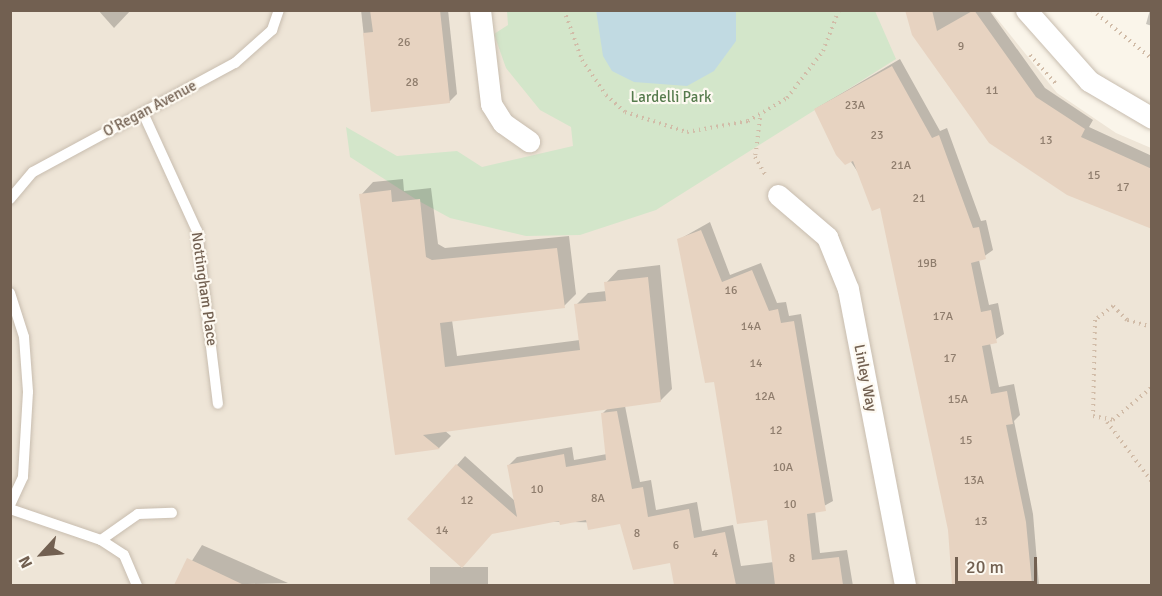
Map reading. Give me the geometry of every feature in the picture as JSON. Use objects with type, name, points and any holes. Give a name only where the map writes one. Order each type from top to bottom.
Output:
[{"type":"street","points":[[480,10],[491,104],[503,123],[529,141]]},
{"type":"street","points":[[1026,10],[1089,81],[1152,118]]},
{"type":"street","name":"Linley Way","points":[[778,195],[827,237],[848,289],[905,585]]},
{"type":"lane","name":"O'Regan Avenue","points":[[10,199],[33,172],[234,63],[272,30],[279,10]]},
{"type":"lane","name":"Nottingham Place","points":[[143,113],[197,231],[218,404]]},
{"type":"lane","points":[[10,293],[24,337],[28,392],[23,477],[10,507],[101,540],[124,555],[137,585]]},
{"type":"lane","points":[[101,540],[138,514],[172,513]]},
{"type":"path","points":[[564,10],[593,80],[625,112],[687,132],[760,117],[804,80],[832,34],[838,10]]},
{"type":"path","points":[[1092,10],[1152,59]]},
{"type":"path","points":[[760,117],[755,157],[778,195]]},
{"type":"path","points":[[1152,327],[1127,320],[1113,306],[1095,320],[1093,416],[1107,422],[1152,482]]},
{"type":"path","points":[[1107,422],[1152,387]]},
{"type":"shaded area","points":[[10,11],[991,11],[1057,93],[1116,133],[1151,148],[1151,585],[11,585]]},
{"type":"green space","name":"Lardelli Park","points":[[507,11],[875,11],[896,59],[656,210],[580,235],[526,236],[450,218],[417,200],[350,157],[346,127],[397,156],[457,151],[482,167],[573,146],[571,127],[540,110],[506,68],[494,34],[508,25]]},
{"type":"water","points":[[596,10],[736,11],[736,41],[714,71],[687,86],[634,82],[612,71],[603,56]]},
{"type":"building","points":[[370,10],[440,10],[450,103],[371,112],[363,33],[373,32]]},
{"type":"building","points":[[905,10],[932,10],[937,31],[974,10],[1036,97],[1085,129],[1081,137],[1152,169],[1152,229],[1067,195],[989,143],[912,35]]},
{"type":"building","points":[[892,66],[932,138],[939,135],[973,228],[979,227],[986,259],[971,263],[981,312],[991,310],[997,343],[982,346],[991,394],[1007,391],[1013,424],[1006,425],[1026,522],[1032,585],[952,585],[948,530],[880,208],[872,211],[853,161],[845,165],[836,155],[814,109]]},
{"type":"building","points":[[391,190],[392,202],[420,199],[426,257],[432,260],[557,248],[565,308],[440,323],[445,367],[580,350],[574,304],[606,301],[604,282],[648,277],[661,402],[423,435],[440,449],[395,455],[359,194]]},
{"type":"building","points":[[701,230],[722,282],[752,270],[769,311],[778,309],[781,323],[794,321],[826,511],[807,514],[812,560],[839,557],[843,585],[775,585],[767,520],[737,524],[714,382],[705,383],[677,239]]},
{"type":"building","points":[[617,411],[632,489],[643,487],[648,517],[689,509],[694,538],[725,532],[736,585],[674,585],[670,563],[633,570],[620,524],[588,530],[586,520],[560,525],[559,521],[492,534],[462,568],[407,519],[456,464],[517,517],[507,465],[564,454],[566,467],[606,460],[601,413]]},
{"type":"building","points":[[187,558],[244,585],[174,585]]}]
